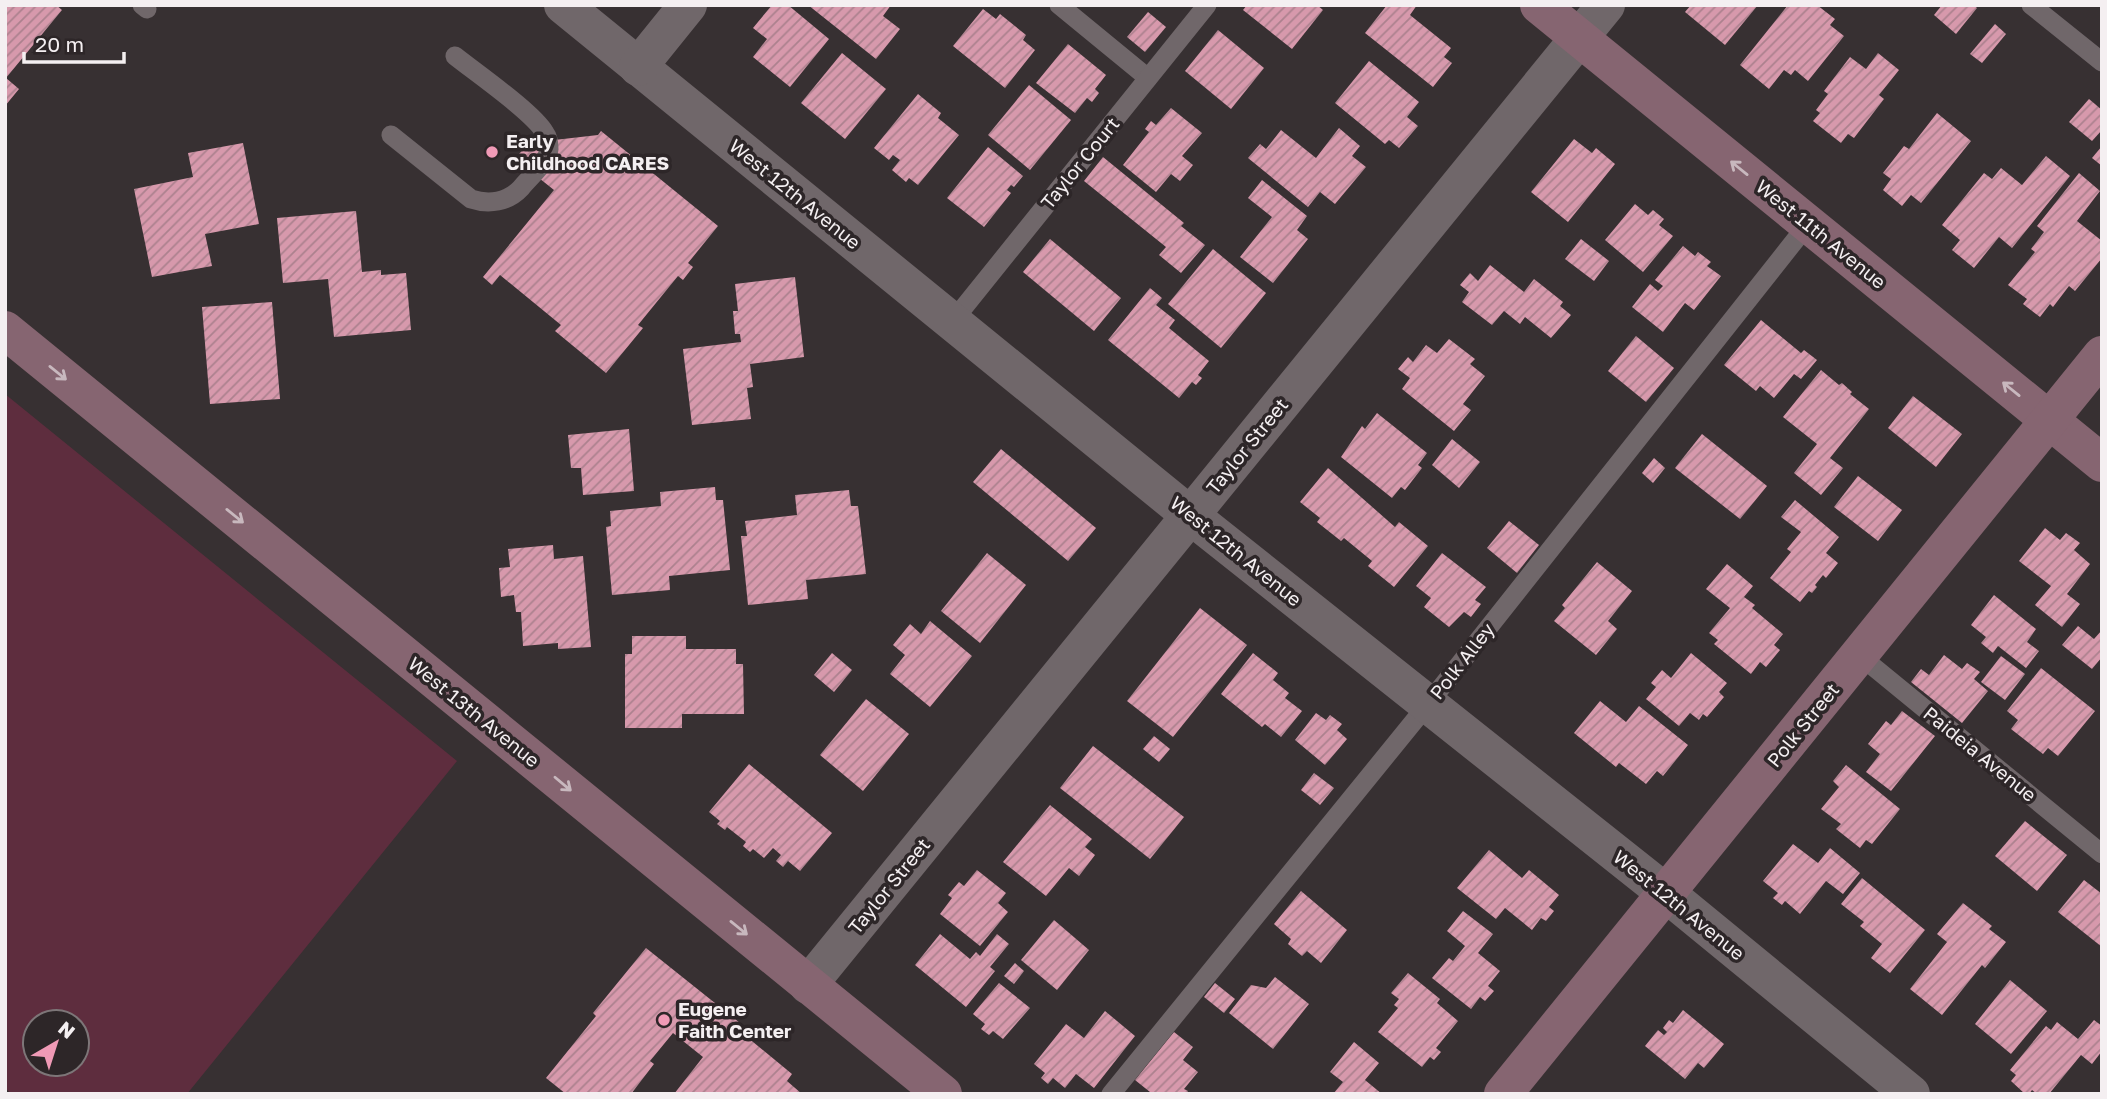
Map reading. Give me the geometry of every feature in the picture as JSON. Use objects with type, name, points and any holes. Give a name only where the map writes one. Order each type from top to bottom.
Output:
[{"type":"main road","name":"West 11th Avenue","points":[[1539,5],[2102,463]]},
{"type":"main road","name":"West 13th Avenue","points":[[5,330],[943,1094]]},
{"type":"main road","name":"Polk Street","points":[[1503,1094],[2102,355]]},
{"type":"street","name":"West 12th Avenue","points":[[563,5],[1191,516],[1667,894],[1911,1094]]},
{"type":"street","points":[[638,67],[688,5]]},
{"type":"street","name":"Taylor Street","points":[[808,985],[1606,5]]},
{"type":"lane","points":[[1059,5],[1148,78]]},
{"type":"lane","name":"Taylor Court","points":[[952,322],[1207,5]]},
{"type":"lane","points":[[2031,5],[2102,62]]},
{"type":"lane","points":[[391,135],[464,195],[480,202],[500,201],[509,197],[529,178],[547,154],[549,143],[545,132],[532,118],[455,56]]},
{"type":"lane","name":"Polk Alley","points":[[1111,1094],[1428,704],[1808,224]]},
{"type":"lane","name":"Paideia Avenue","points":[[1858,655],[2102,854]]},
{"type":"shaded area","points":[[5,394],[457,761],[187,1094],[12,1094],[5,1088]]},
{"type":"building","points":[[5,5],[56,5],[62,10],[6,78],[19,89],[5,106]]},
{"type":"building","points":[[772,5],[788,5],[829,39],[790,87],[753,57],[767,39],[753,28]]},
{"type":"building","points":[[808,5],[891,5],[883,16],[900,29],[876,59]]},
{"type":"building","points":[[1247,5],[1317,5],[1323,10],[1292,49],[1243,10]]},
{"type":"building","points":[[1387,5],[1417,5],[1410,15],[1451,48],[1444,57],[1452,63],[1433,87],[1365,33]]},
{"type":"building","points":[[1691,5],[1758,5],[1725,45],[1685,12]]},
{"type":"building","points":[[1788,5],[1817,5],[1835,19],[1830,25],[1844,36],[1808,81],[1795,70],[1791,75],[1784,70],[1769,89],[1740,65]]},
{"type":"building","points":[[1942,5],[1974,5],[1977,8],[1956,34],[1934,15]]},
{"type":"building","points":[[983,9],[996,19],[1000,14],[1026,35],[1023,40],[1035,50],[1005,88],[953,46]]},
{"type":"building","points":[[1148,12],[1166,27],[1145,52],[1127,37]]},
{"type":"building","points":[[1995,24],[2006,34],[1982,63],[1970,54]]},
{"type":"building","points":[[1218,30],[1264,68],[1231,109],[1185,71]]},
{"type":"building","points":[[1068,44],[1106,75],[1095,89],[1099,93],[1092,102],[1087,98],[1075,113],[1036,83]]},
{"type":"building","points":[[842,53],[886,89],[845,139],[801,103]]},
{"type":"building","points":[[1878,53],[1899,70],[1879,95],[1884,99],[1854,138],[1848,134],[1841,143],[1813,121],[1820,113],[1816,110],[1828,94],[1824,91],[1850,57],[1866,69]]},
{"type":"building","points":[[1369,61],[1419,102],[1407,117],[1418,126],[1399,148],[1389,140],[1385,144],[1335,103]]},
{"type":"building","points":[[1029,85],[1071,120],[1030,170],[988,135]]},
{"type":"building","points":[[918,94],[941,113],[938,118],[959,135],[918,185],[909,178],[906,182],[892,170],[900,160],[893,155],[889,160],[874,148]]},
{"type":"building","points":[[2089,99],[2102,110],[2102,130],[2092,141],[2069,122]]},
{"type":"building","points":[[1171,108],[1202,133],[1182,156],[1193,165],[1180,181],[1171,174],[1156,192],[1123,165],[1149,132],[1145,129],[1151,121],[1156,125]]},
{"type":"building","points":[[1937,113],[1971,141],[1921,203],[1911,195],[1902,206],[1883,190],[1891,179],[1883,173],[1904,146],[1909,149]]},
{"type":"building","points":[[1339,128],[1360,146],[1352,156],[1366,167],[1335,204],[1320,192],[1308,207],[1248,158],[1260,144],[1266,149],[1281,130],[1316,158]]},
{"type":"building","points":[[601,131],[718,226],[688,263],[693,267],[683,280],[678,276],[638,325],[643,328],[606,373],[555,331],[561,325],[500,275],[492,285],[483,277],[554,190],[515,159],[528,143],[598,135]]},
{"type":"building","points":[[1574,139],[1592,153],[1596,148],[1615,164],[1568,222],[1531,192]]},
{"type":"building","points":[[243,143],[259,224],[205,234],[212,266],[152,277],[134,189],[193,177],[188,153]]},
{"type":"building","points":[[2102,146],[2102,166],[2092,158]]},
{"type":"building","points":[[988,147],[1023,176],[1014,187],[1011,185],[1007,190],[1011,193],[984,227],[947,198]]},
{"type":"building","points":[[2046,156],[2070,176],[2012,248],[1999,237],[1974,268],[1952,250],[1960,240],[1942,225],[1984,173],[1992,179],[2001,168],[2022,185]]},
{"type":"building","points":[[1103,157],[1184,223],[1181,226],[1205,245],[1181,273],[1159,255],[1166,247],[1084,181]]},
{"type":"building","points":[[2079,173],[2100,191],[2077,221],[2102,241],[2102,258],[2075,291],[2069,286],[2053,307],[2050,304],[2040,317],[2023,304],[2027,299],[2008,285],[2035,252],[2031,249],[2044,232],[2037,226]]},
{"type":"building","points":[[1262,180],[1307,216],[1297,230],[1308,239],[1273,283],[1240,257],[1272,217],[1248,198]]},
{"type":"building","points":[[1635,204],[1648,215],[1653,210],[1664,219],[1659,225],[1673,236],[1643,272],[1605,240]]},
{"type":"building","points":[[356,211],[362,272],[381,270],[381,275],[406,273],[411,330],[334,337],[328,279],[283,283],[277,218]]},
{"type":"building","points":[[1050,239],[1121,298],[1094,331],[1023,272]]},
{"type":"building","points":[[1581,239],[1609,261],[1594,281],[1565,259]]},
{"type":"building","points":[[1683,246],[1695,256],[1698,252],[1711,262],[1707,266],[1721,276],[1694,310],[1685,303],[1663,332],[1632,307],[1650,284],[1658,291],[1663,286],[1655,280]]},
{"type":"building","points":[[1213,249],[1266,293],[1221,348],[1168,304]]},
{"type":"building","points":[[1490,265],[1524,292],[1534,279],[1563,302],[1560,306],[1571,315],[1551,338],[1525,317],[1520,324],[1504,311],[1492,325],[1462,302],[1469,292],[1460,285],[1470,273],[1478,281]]},
{"type":"building","points":[[795,277],[804,357],[750,364],[753,387],[747,388],[751,419],[692,425],[683,349],[741,342],[740,334],[735,334],[733,311],[738,311],[735,284]]},
{"type":"building","points":[[1150,288],[1162,298],[1156,305],[1175,320],[1169,328],[1209,361],[1198,375],[1202,378],[1196,385],[1192,382],[1179,398],[1108,340]]},
{"type":"building","points":[[272,302],[280,399],[210,404],[202,307]]},
{"type":"building","points":[[1761,320],[1801,353],[1804,350],[1817,360],[1801,379],[1794,374],[1774,398],[1760,386],[1756,391],[1724,365]]},
{"type":"building","points":[[1636,336],[1674,368],[1646,402],[1608,371]]},
{"type":"building","points":[[1449,339],[1475,359],[1470,364],[1485,376],[1463,404],[1471,410],[1454,431],[1402,389],[1410,378],[1398,369],[1408,357],[1413,362],[1426,345],[1437,353]]},
{"type":"building","points":[[1821,370],[1839,385],[1842,383],[1852,392],[1850,394],[1869,409],[1830,458],[1843,468],[1821,495],[1794,473],[1817,444],[1783,417]]},
{"type":"building","points":[[1913,396],[1962,434],[1936,467],[1888,428]]},
{"type":"building","points":[[1377,413],[1427,453],[1418,465],[1422,468],[1405,490],[1401,487],[1392,498],[1341,457],[1362,426],[1365,429]]},
{"type":"building","points":[[629,429],[634,491],[583,495],[581,468],[571,468],[568,435]]},
{"type":"building","points":[[1702,434],[1767,486],[1740,519],[1675,468]]},
{"type":"building","points":[[1452,439],[1480,462],[1459,488],[1432,465]]},
{"type":"building","points":[[1001,449],[1096,528],[1068,561],[973,482]]},
{"type":"building","points":[[1654,458],[1665,468],[1653,483],[1642,473]]},
{"type":"building","points":[[1328,468],[1395,527],[1399,522],[1428,546],[1394,587],[1368,566],[1372,561],[1344,538],[1341,541],[1317,522],[1320,518],[1300,502]]},
{"type":"building","points":[[1858,476],[1902,510],[1878,541],[1834,507]]},
{"type":"building","points":[[715,487],[716,500],[723,500],[730,570],[669,576],[670,590],[612,595],[606,527],[611,526],[610,511],[661,506],[660,492]]},
{"type":"building","points":[[849,490],[851,506],[858,506],[866,574],[806,580],[808,599],[748,605],[741,536],[747,536],[745,521],[797,515],[795,495]]},
{"type":"building","points":[[1795,500],[1839,537],[1826,553],[1838,563],[1826,578],[1823,575],[1812,593],[1809,591],[1800,602],[1770,578],[1791,552],[1787,549],[1801,532],[1781,517]]},
{"type":"building","points":[[1509,521],[1539,545],[1517,573],[1487,548]]},
{"type":"building","points":[[2045,528],[2060,540],[2066,533],[2080,543],[2074,550],[2090,564],[2067,594],[2080,604],[2062,627],[2035,605],[2051,586],[2019,561]]},
{"type":"building","points":[[553,545],[554,559],[583,556],[591,647],[558,649],[558,643],[523,646],[521,612],[516,612],[514,595],[501,597],[499,568],[510,567],[508,549]]},
{"type":"building","points":[[987,553],[1026,585],[980,643],[941,611]]},
{"type":"building","points":[[1442,553],[1486,587],[1475,600],[1481,604],[1471,617],[1464,612],[1449,627],[1424,607],[1431,598],[1416,586]]},
{"type":"building","points":[[1597,562],[1632,591],[1608,621],[1617,629],[1596,655],[1554,621],[1565,608],[1562,605]]},
{"type":"building","points":[[1727,564],[1753,586],[1744,597],[1755,605],[1752,608],[1783,634],[1774,645],[1780,650],[1766,667],[1760,662],[1751,674],[1714,644],[1718,640],[1709,633],[1730,608],[1706,589]]},
{"type":"building","points":[[1994,595],[2036,629],[2027,642],[2039,651],[2026,668],[1998,646],[1993,653],[1981,643],[1986,637],[1971,625]]},
{"type":"building","points":[[1200,608],[1247,645],[1173,737],[1127,701]]},
{"type":"building","points":[[930,621],[972,656],[930,707],[890,674],[905,655],[893,645],[910,624],[921,634]]},
{"type":"building","points":[[2078,626],[2094,639],[2102,630],[2102,657],[2092,669],[2062,645]]},
{"type":"building","points":[[632,636],[686,636],[686,649],[736,649],[736,664],[743,664],[744,714],[682,714],[682,728],[625,728],[625,654],[632,654]]},
{"type":"building","points":[[832,653],[852,670],[834,692],[814,675]]},
{"type":"building","points":[[1253,653],[1278,673],[1273,680],[1289,693],[1285,698],[1302,711],[1281,737],[1265,724],[1262,727],[1221,694]]},
{"type":"building","points":[[1691,653],[1727,683],[1719,692],[1724,697],[1707,717],[1703,714],[1699,720],[1690,713],[1679,726],[1646,699],[1656,687],[1651,683],[1662,670],[1671,678]]},
{"type":"building","points":[[1944,655],[1962,669],[1967,663],[1980,672],[1974,679],[1988,691],[1962,723],[1911,682],[1921,669],[1929,675]]},
{"type":"building","points":[[2001,656],[2025,674],[2005,700],[1981,682]]},
{"type":"building","points":[[2041,668],[2095,711],[2058,756],[2048,748],[2043,754],[2011,729],[2018,720],[2007,711]]},
{"type":"building","points":[[866,699],[909,734],[863,791],[820,755]]},
{"type":"building","points":[[1600,701],[1626,722],[1639,706],[1688,745],[1663,776],[1657,771],[1646,784],[1619,763],[1616,767],[1574,733]]},
{"type":"building","points":[[1902,711],[1935,736],[1891,791],[1866,772],[1880,754],[1868,744],[1886,721],[1891,725]]},
{"type":"building","points":[[1316,713],[1326,720],[1330,715],[1342,724],[1337,730],[1347,739],[1325,765],[1295,740]]},
{"type":"building","points":[[1154,736],[1170,749],[1159,762],[1143,749]]},
{"type":"building","points":[[1093,746],[1184,817],[1150,859],[1060,788]]},
{"type":"building","points":[[749,764],[832,833],[800,871],[788,861],[783,867],[776,861],[781,855],[773,848],[764,858],[753,849],[750,852],[743,846],[746,842],[727,827],[725,830],[717,824],[720,821],[709,812]]},
{"type":"building","points":[[1846,765],[1900,809],[1872,844],[1866,840],[1860,848],[1836,829],[1841,824],[1821,809],[1839,787],[1833,781]]},
{"type":"building","points":[[1314,773],[1334,788],[1320,805],[1301,790]]},
{"type":"building","points":[[1050,805],[1092,839],[1085,847],[1095,855],[1079,876],[1069,868],[1046,896],[1003,862]]},
{"type":"building","points":[[2025,821],[2067,855],[2037,891],[1995,856]]},
{"type":"building","points":[[1793,844],[1818,863],[1830,848],[1860,873],[1843,894],[1826,881],[1800,914],[1785,901],[1782,905],[1773,898],[1778,893],[1763,881]]},
{"type":"building","points":[[1489,850],[1522,878],[1529,870],[1559,895],[1549,907],[1554,911],[1546,921],[1541,918],[1532,930],[1505,908],[1496,919],[1457,888]]},
{"type":"building","points":[[977,870],[1006,893],[998,903],[1008,912],[980,946],[940,914],[952,898],[948,895],[959,882],[964,886]]},
{"type":"building","points":[[1862,878],[1925,930],[1890,973],[1871,958],[1882,944],[1860,926],[1864,922],[1841,904]]},
{"type":"building","points":[[2084,880],[2102,894],[2102,947],[2058,912]]},
{"type":"building","points":[[1301,891],[1347,930],[1321,963],[1307,951],[1302,956],[1288,944],[1291,939],[1274,924]]},
{"type":"building","points":[[1963,903],[1992,926],[1989,929],[2006,942],[1985,968],[1982,965],[1942,1015],[1910,989],[1947,942],[1937,934]]},
{"type":"building","points":[[1463,911],[1493,934],[1478,953],[1500,971],[1488,986],[1494,991],[1485,1001],[1480,997],[1471,1009],[1432,978],[1449,958],[1453,961],[1465,946],[1447,931]]},
{"type":"building","points":[[1054,920],[1089,950],[1057,990],[1021,960]]},
{"type":"building","points":[[940,934],[970,959],[976,952],[980,956],[997,934],[1009,944],[990,967],[995,971],[966,1007],[915,965]]},
{"type":"building","name":"Eugene Faith Center","points":[[646,948],[740,1023],[736,1028],[792,1074],[787,1081],[802,1094],[674,1094],[703,1057],[673,1033],[650,1061],[654,1064],[631,1094],[566,1094],[546,1078],[596,1016],[593,1013]]},
{"type":"building","points":[[1015,963],[1024,971],[1014,984],[1004,976]]},
{"type":"building","points":[[1408,973],[1440,999],[1437,1003],[1458,1021],[1436,1048],[1441,1052],[1434,1060],[1430,1057],[1422,1067],[1378,1032],[1398,1008],[1394,1005],[1399,999],[1391,993]]},
{"type":"building","points":[[1275,977],[1309,1004],[1273,1049],[1229,1013],[1251,985],[1266,988]]},
{"type":"building","points":[[2010,980],[2047,1011],[2011,1054],[1975,1024]]},
{"type":"building","points":[[999,983],[1030,1008],[1003,1039],[993,1031],[989,1035],[981,1029],[985,1024],[973,1014]]},
{"type":"building","points":[[1215,983],[1235,999],[1224,1013],[1204,997]]},
{"type":"building","points":[[1683,1010],[1724,1044],[1704,1068],[1698,1063],[1685,1079],[1645,1046],[1658,1030],[1664,1035],[1667,1032],[1663,1028],[1669,1020],[1673,1023]]},
{"type":"building","points":[[1105,1011],[1135,1036],[1094,1088],[1076,1074],[1065,1088],[1053,1078],[1048,1084],[1041,1078],[1045,1073],[1034,1064],[1066,1024],[1084,1038]]},
{"type":"building","points":[[2094,1020],[2102,1026],[2102,1051],[2092,1064],[2081,1055],[2049,1094],[2037,1094],[2032,1090],[2025,1094],[2011,1081],[2016,1075],[2010,1070],[2046,1026],[2051,1030],[2057,1022],[2078,1039]]},
{"type":"building","points":[[1174,1032],[1193,1047],[1183,1060],[1198,1072],[1184,1089],[1188,1091],[1186,1094],[1148,1094],[1150,1092],[1135,1080]]},
{"type":"building","points":[[1354,1042],[1379,1063],[1365,1080],[1382,1094],[1333,1094],[1343,1082],[1330,1072]]},
{"type":"place","name":"Early Childhood CARES","points":[[492,152]]},
{"type":"place","name":"Eugene Faith Center","points":[[664,1020]]}]
